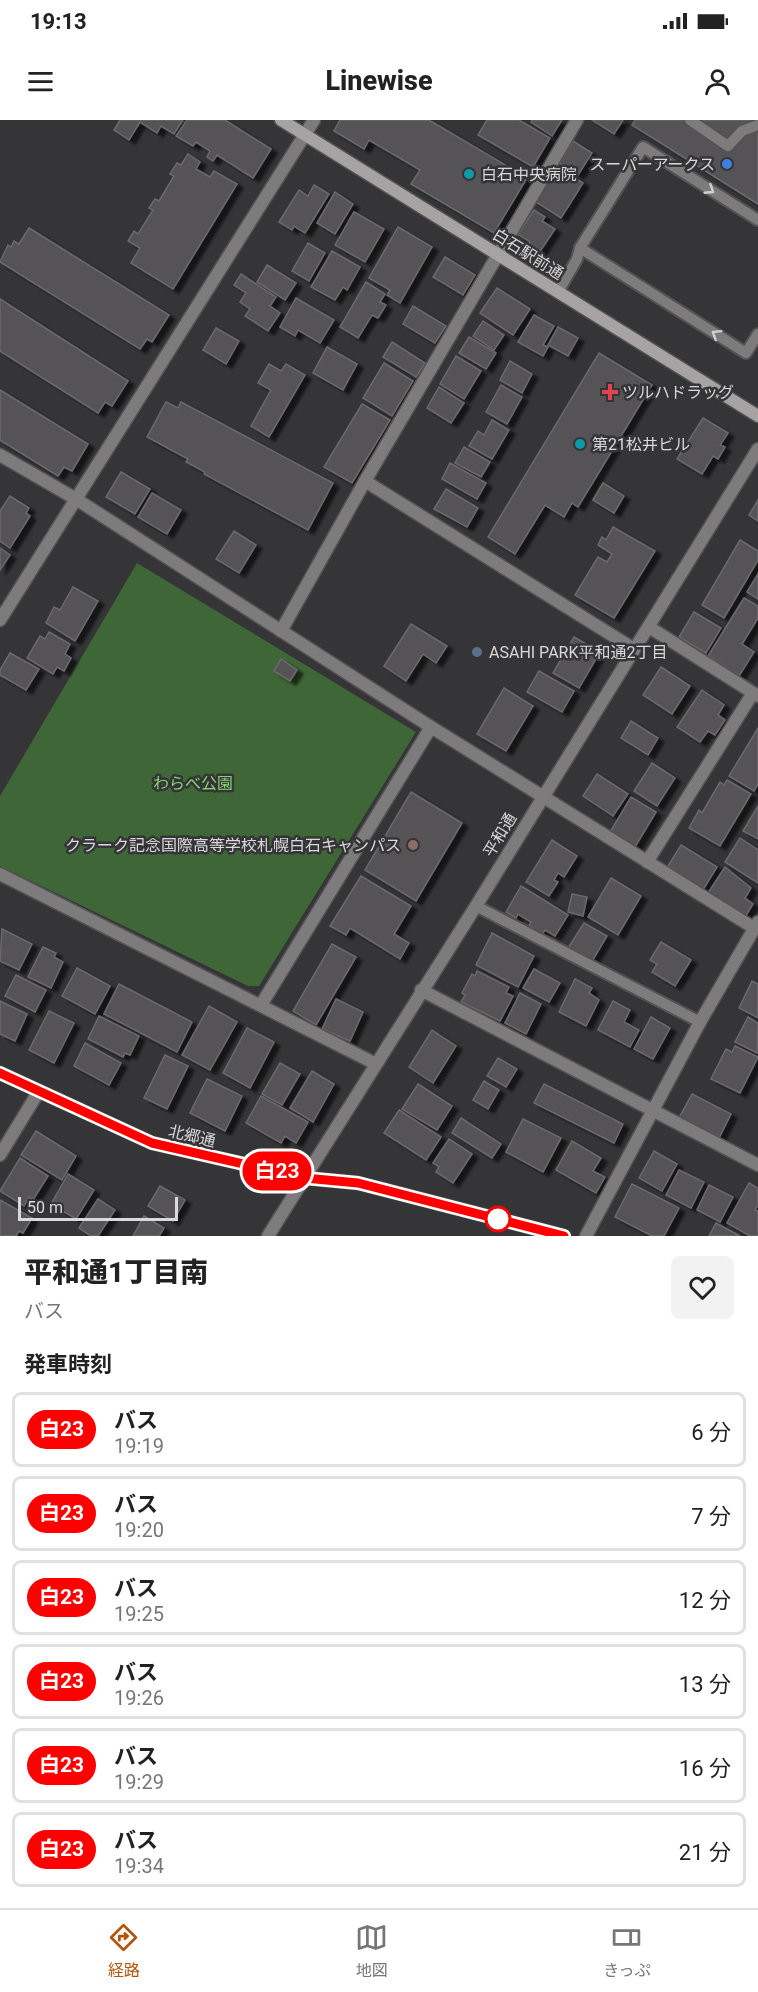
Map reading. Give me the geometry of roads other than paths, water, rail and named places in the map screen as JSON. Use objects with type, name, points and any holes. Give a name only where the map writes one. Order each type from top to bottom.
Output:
[{"type":"main road","name":"白石駅前通","points":[[281,120],[758,416]]},
{"type":"street","points":[[0,620],[314,120]]},
{"type":"street","points":[[281,632],[365,481],[577,120]]},
{"type":"street","name":"平和通","points":[[268,1236],[476,906],[758,449]]},
{"type":"street","points":[[0,455],[76,499],[281,632],[647,862],[756,925],[700,1022],[586,1236]]},
{"type":"street","points":[[365,481],[634,649]]},
{"type":"street","points":[[647,862],[756,694],[649,627]]},
{"type":"street","points":[[261,1005],[431,727]]},
{"type":"street","points":[[0,873],[376,1064]]},
{"type":"street","points":[[421,990],[652,1112],[758,1165]]},
{"type":"street","name":"北郷通","points":[[1,1074],[152,1143],[305,1178],[358,1183],[564,1236]]},
{"type":"street","points":[[0,1155],[39,1091]]},
{"type":"lane","points":[[691,121],[728,146],[742,131],[758,125]]},
{"type":"lane","points":[[558,292],[577,259],[580,248],[643,147],[758,220]]},
{"type":"lane","points":[[580,248],[746,353],[758,334]]},
{"type":"lane","points":[[476,906],[700,1022]]},
{"type":"place","name":"スーパーアークス","points":[[727,164]]},
{"type":"place","name":"白石中央病院","points":[[469,174]]},
{"type":"place","name":"ツルハドラッグ","points":[[610,392]]},
{"type":"place","name":"第21松井ビル","points":[[580,444]]},
{"type":"place","name":"ASAHI PARK平和通2丁目","points":[[477,652]]},
{"type":"place","name":"クラーク記念国際高等学校札幌白石キャンパス","points":[[413,845]]},
{"type":"park label","name":"わらべ公園","points":[[193,783]]}]
